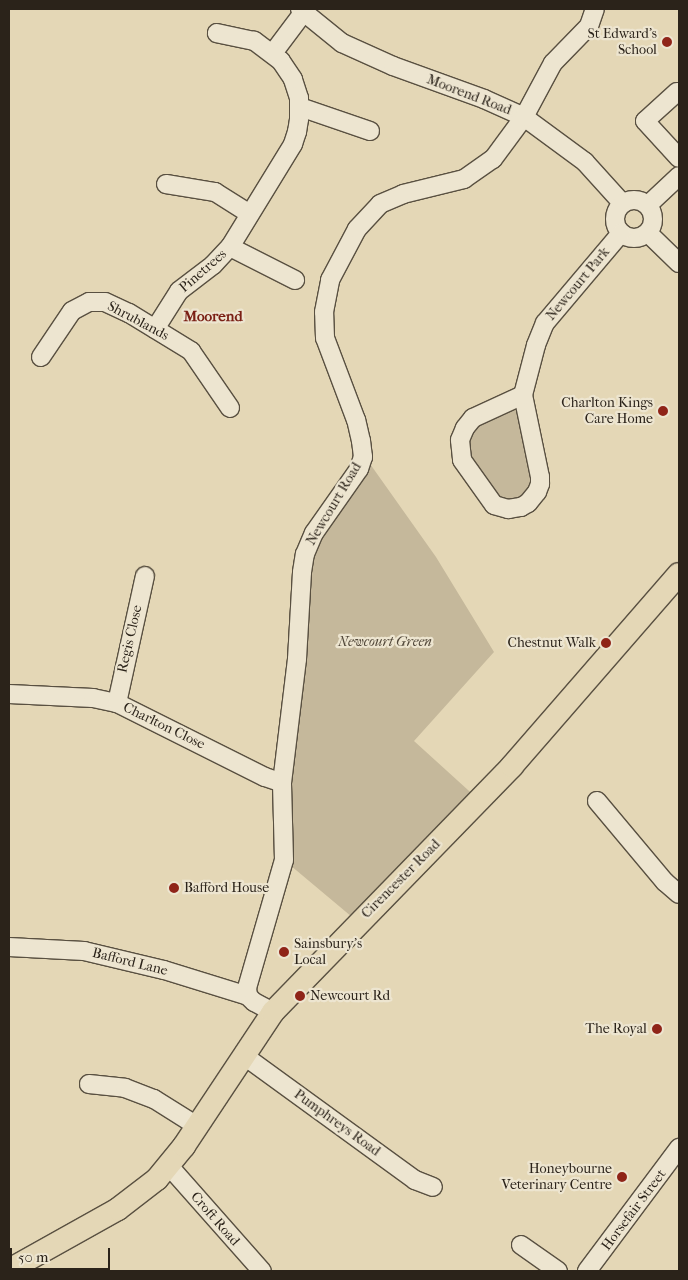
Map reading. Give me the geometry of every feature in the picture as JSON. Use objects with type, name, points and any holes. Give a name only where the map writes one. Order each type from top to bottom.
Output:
[{"type":"main road","name":"Cirencester Road","points":[[9,1270],[118,1209],[143,1192],[169,1166],[273,1012],[512,766],[679,574]]},
{"type":"street","name":"Newcourt Road","points":[[248,996],[249,978],[284,860],[282,783],[297,659],[305,554],[314,533],[359,468],[363,457],[358,428],[325,338],[324,312],[330,280],[357,229],[372,211],[389,199],[455,182],[475,173],[501,150],[524,117],[553,63],[585,32],[592,20],[594,9]]},
{"type":"street","name":"Moorend Road","points":[[302,11],[342,43],[393,66],[484,99],[524,117],[585,162],[622,204]]},
{"type":"street","points":[[272,53],[302,11]]},
{"type":"street","name":"Pinetrees","points":[[155,329],[179,291],[214,266],[230,248],[293,144],[299,119],[300,107],[293,79],[272,53],[254,41],[217,33]]},
{"type":"street","points":[[678,92],[645,122],[679,158]]},
{"type":"street","points":[[300,107],[370,131]]},
{"type":"street","points":[[648,205],[679,176]]},
{"type":"street","points":[[166,184],[215,192],[250,214]]},
{"type":"street","points":[[633,199],[648,205],[654,219],[648,233],[632,238],[621,233],[615,218],[622,204],[633,199]]},
{"type":"street","name":"Newcourt Park","points":[[522,395],[473,418],[464,428],[460,440],[462,460],[494,505],[508,509],[521,507],[528,503],[533,498],[540,484],[522,395],[536,345],[545,323],[621,233]]},
{"type":"street","points":[[648,233],[679,263]]},
{"type":"street","points":[[230,248],[295,280]]},
{"type":"street","name":"Shrublands","points":[[41,357],[67,316],[77,307],[89,302],[112,304],[191,351],[230,408]]},
{"type":"street","name":"Regis Close","points":[[117,703],[145,576]]},
{"type":"street","name":"Charlton Close","points":[[9,694],[93,698],[117,703],[265,777],[282,783]]},
{"type":"street","points":[[597,801],[665,882],[679,894]]},
{"type":"street","name":"Bafford Lane","points":[[9,947],[84,951],[164,970],[248,996]]},
{"type":"street","points":[[248,996],[254,1002],[273,1012]]},
{"type":"street","name":"Pumphreys Road","points":[[243,1055],[415,1180],[432,1187]]},
{"type":"street","points":[[89,1084],[125,1088],[154,1099],[197,1126]]},
{"type":"street","name":"Horsefair Street","points":[[587,1271],[679,1148]]},
{"type":"street","name":"Croft Road","points":[[169,1166],[262,1271]]},
{"type":"street","points":[[521,1245],[558,1271]]},
{"type":"green space","points":[[514,407],[518,409],[534,486],[517,502],[497,499],[465,448],[469,429]]},
{"type":"green space","name":"Newcourt Green","points":[[363,454],[436,557],[494,652],[414,741],[479,800],[358,922],[284,860],[302,572]]},
{"type":"place","name":"St Edward's School","points":[[667,42]]},
{"type":"place","name":"Charlton Kings Care Home","points":[[663,411]]},
{"type":"place","name":"Chestnut Walk","points":[[606,643]]},
{"type":"place","name":"Bafford House","points":[[174,888]]},
{"type":"place","name":"Sainsbury's Local","points":[[284,952]]},
{"type":"place","name":"Newcourt Rd","points":[[300,996]]},
{"type":"place","name":"The Royal","points":[[657,1029]]},
{"type":"place","name":"Honeybourne Veterinary Centre","points":[[622,1177]]},
{"type":"district","name":"Moorend","points":[[213,317]]}]
